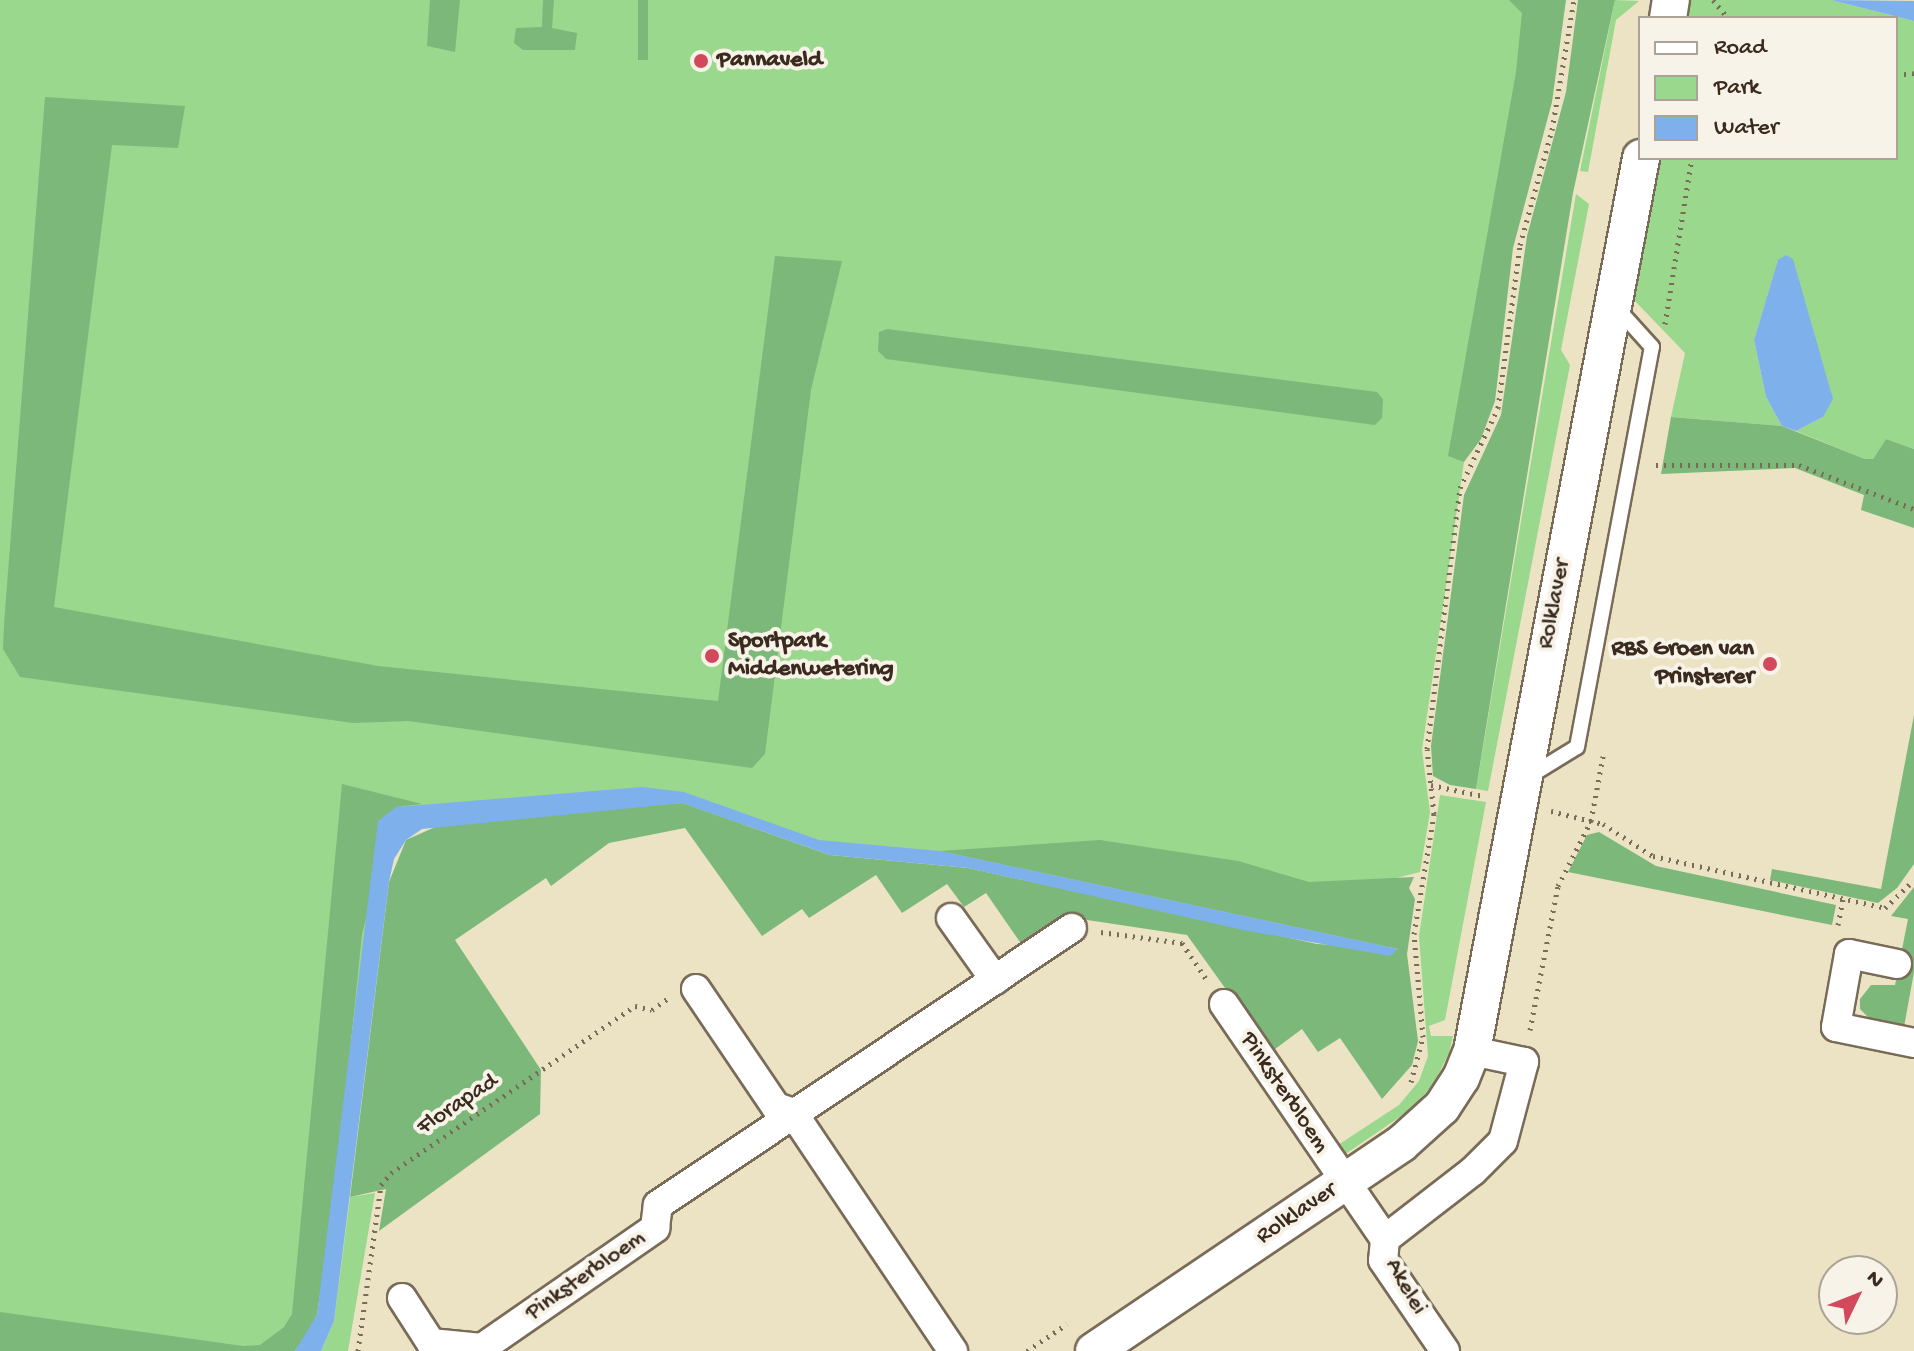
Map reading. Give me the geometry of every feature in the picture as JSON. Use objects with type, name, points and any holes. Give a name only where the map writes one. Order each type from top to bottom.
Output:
[{"type":"street","name":"Rolklaver","points":[[1094,1351],[1401,1144],[1442,1107],[1472,1051],[1641,160]]},
{"type":"street","points":[[951,918],[995,980]]},
{"type":"street","name":"Pinksterbloem","points":[[402,1298],[431,1343],[483,1350],[655,1228],[658,1205],[1072,928]]},
{"type":"street","points":[[1897,964],[1849,954],[1836,1027],[1914,1043]]},
{"type":"street","points":[[696,989],[776,1107],[793,1113],[953,1351]]},
{"type":"street","name":"Pinksterbloem","points":[[1224,1004],[1344,1182]]},
{"type":"street","points":[[1385,1239],[1473,1171],[1503,1141],[1524,1062],[1472,1051]]},
{"type":"street","name":"Akelei","points":[[1344,1182],[1385,1239],[1383,1260],[1445,1351]]},
{"type":"lane","points":[[1519,792],[1577,747],[1652,347],[1613,303]]},
{"type":"path","points":[[1403,1092],[1422,1054],[1414,934],[1434,814],[1427,749],[1460,488],[1498,408],[1522,234],[1552,130],[1574,0]]},
{"type":"path","points":[[1713,0],[1726,16]]},
{"type":"path","points":[[1656,465],[1799,465],[1914,509]]},
{"type":"path","points":[[1431,785],[1519,792],[1603,824],[1653,856],[1885,908],[1914,880]]},
{"type":"path","points":[[1524,1062],[1558,886]]},
{"type":"path","points":[[1072,928],[1182,943],[1224,1004]]},
{"type":"path","name":"Florapad","points":[[358,1351],[381,1185],[391,1173],[635,1006],[652,1010],[692,982],[696,989]]},
{"type":"path","points":[[1027,1351],[1079,1316]]},
{"type":"green space","name":"Sportpark Middenwetering","points":[[0,0],[1544,0],[1453,457],[1464,462],[1422,750],[1430,812],[1420,872],[1396,878],[1390,950],[1003,867],[832,847],[754,825],[389,821],[297,1334],[264,1351],[0,1336]]},
{"type":"green space","points":[[430,0],[460,0],[455,52],[427,46]]},
{"type":"green space","points":[[543,0],[554,0],[552,28],[577,33],[575,50],[523,50],[514,43],[516,28],[542,27]]},
{"type":"green space","points":[[638,0],[648,0],[648,60],[638,60]]},
{"type":"green space","points":[[1509,0],[1566,0],[1552,102],[1513,248],[1495,401],[1481,439],[1464,462],[1448,456],[1516,72],[1522,13]]},
{"type":"green space","points":[[1578,0],[1615,0],[1573,193],[1476,789],[1450,785],[1433,776],[1431,746],[1464,495],[1501,415],[1527,236],[1566,92]]},
{"type":"green space","points":[[1615,0],[1639,1],[1616,20],[1588,172],[1580,171]]},
{"type":"green space","points":[[1690,0],[1831,0],[1894,16],[1687,16]]},
{"type":"green space","points":[[1898,17],[1914,21],[1914,449],[1886,439],[1873,459],[1865,459],[1796,431],[1823,417],[1778,261],[1754,340],[1766,397],[1782,426],[1671,417],[1685,353],[1634,300],[1660,160],[1898,160]]},
{"type":"green space","points":[[45,97],[185,106],[178,148],[112,145],[54,607],[378,666],[718,701],[775,256],[842,261],[811,390],[765,754],[752,768],[408,721],[353,723],[20,677],[3,649],[4,624]]},
{"type":"green space","points":[[1576,194],[1589,204],[1561,350],[1570,365],[1488,791],[1476,789]]},
{"type":"green space","points":[[887,329],[1377,392],[1383,399],[1382,418],[1375,425],[886,359],[878,351],[879,332]]},
{"type":"green space","points":[[1671,417],[1782,426],[1865,459],[1873,459],[1886,439],[1914,449],[1914,528],[1861,510],[1864,495],[1795,468],[1661,474]]},
{"type":"green space","points":[[1914,715],[1914,864],[1897,888],[1878,903],[1770,880],[1772,869],[1881,889]]},
{"type":"green space","points":[[342,784],[422,804],[396,807],[362,934],[339,1162],[317,1315],[306,1335],[295,1351],[0,1351],[0,1312],[243,1346],[260,1345],[284,1327],[292,1314]]},
{"type":"green space","points":[[1440,795],[1486,802],[1445,1020],[1429,1026],[1431,1036],[1453,1036],[1449,1053],[1433,1085],[1410,1110],[1341,1157],[1335,1147],[1399,1105],[1419,1081],[1428,1056],[1419,936]]},
{"type":"green space","points":[[682,803],[830,855],[968,868],[1317,944],[1398,949],[940,851],[1100,840],[1238,861],[1309,882],[1414,877],[1409,888],[1415,899],[1407,954],[1418,1041],[1412,1065],[1382,1099],[1340,1038],[1318,1052],[1302,1029],[1271,1052],[1187,935],[1074,918],[1055,922],[1022,945],[986,893],[964,907],[947,884],[902,913],[876,875],[809,918],[802,909],[762,936],[685,828],[609,843],[551,886],[546,878],[455,940],[541,1070],[540,1114],[379,1231],[386,1189],[350,1197],[389,882],[406,840],[442,824]]},
{"type":"green space","points":[[1599,832],[1656,866],[1836,905],[1832,925],[1568,872],[1587,835]]},
{"type":"green space","points":[[1914,887],[1914,972],[1904,1027],[1873,1022],[1860,1009],[1860,999],[1871,985],[1895,985],[1908,919],[1891,916]]},
{"type":"green space","points":[[375,1193],[348,1351],[321,1351],[334,1321],[350,1197]]},
{"type":"water","points":[[1831,0],[1914,1],[1914,21]]},
{"type":"water","points":[[1786,255],[1793,259],[1833,399],[1823,417],[1796,431],[1782,426],[1766,397],[1754,340],[1778,260]]},
{"type":"water","points":[[642,787],[684,792],[819,840],[940,851],[1398,949],[1390,956],[1243,930],[968,868],[830,855],[682,803],[422,829],[406,840],[394,859],[389,882],[334,1321],[321,1351],[295,1351],[317,1315],[378,821],[396,807]]},
{"type":"place","name":"Pannaveld","points":[[701,61]]},
{"type":"place","name":"Sportpark Middenwetering","points":[[712,656]]},
{"type":"place","name":"RBS Groen van Prinsterer","points":[[1770,664]]}]
